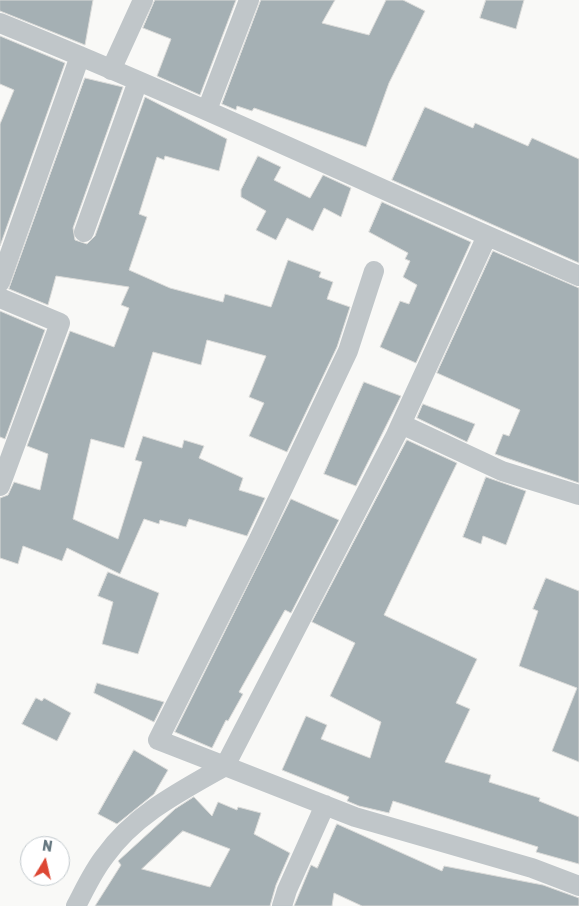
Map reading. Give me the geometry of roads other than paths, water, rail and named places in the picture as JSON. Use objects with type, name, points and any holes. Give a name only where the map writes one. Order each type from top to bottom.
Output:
[{"type":"street","points":[[111,70],[143,0]]},
{"type":"street","points":[[207,110],[249,0]]},
{"type":"street","points":[[0,23],[207,110],[579,276]]},
{"type":"street","points":[[0,282],[80,56]]},
{"type":"street","points":[[84,232],[138,81]]},
{"type":"street","points":[[76,906],[104,856],[121,836],[151,809],[225,766],[402,424],[487,236]]},
{"type":"street","points":[[374,271],[348,351],[259,539],[158,740],[355,816],[532,868],[579,886]]},
{"type":"street","points":[[0,298],[60,323],[0,486]]},
{"type":"street","points":[[402,424],[502,471],[579,495]]},
{"type":"street","points":[[282,906],[287,890],[325,805]]}]
